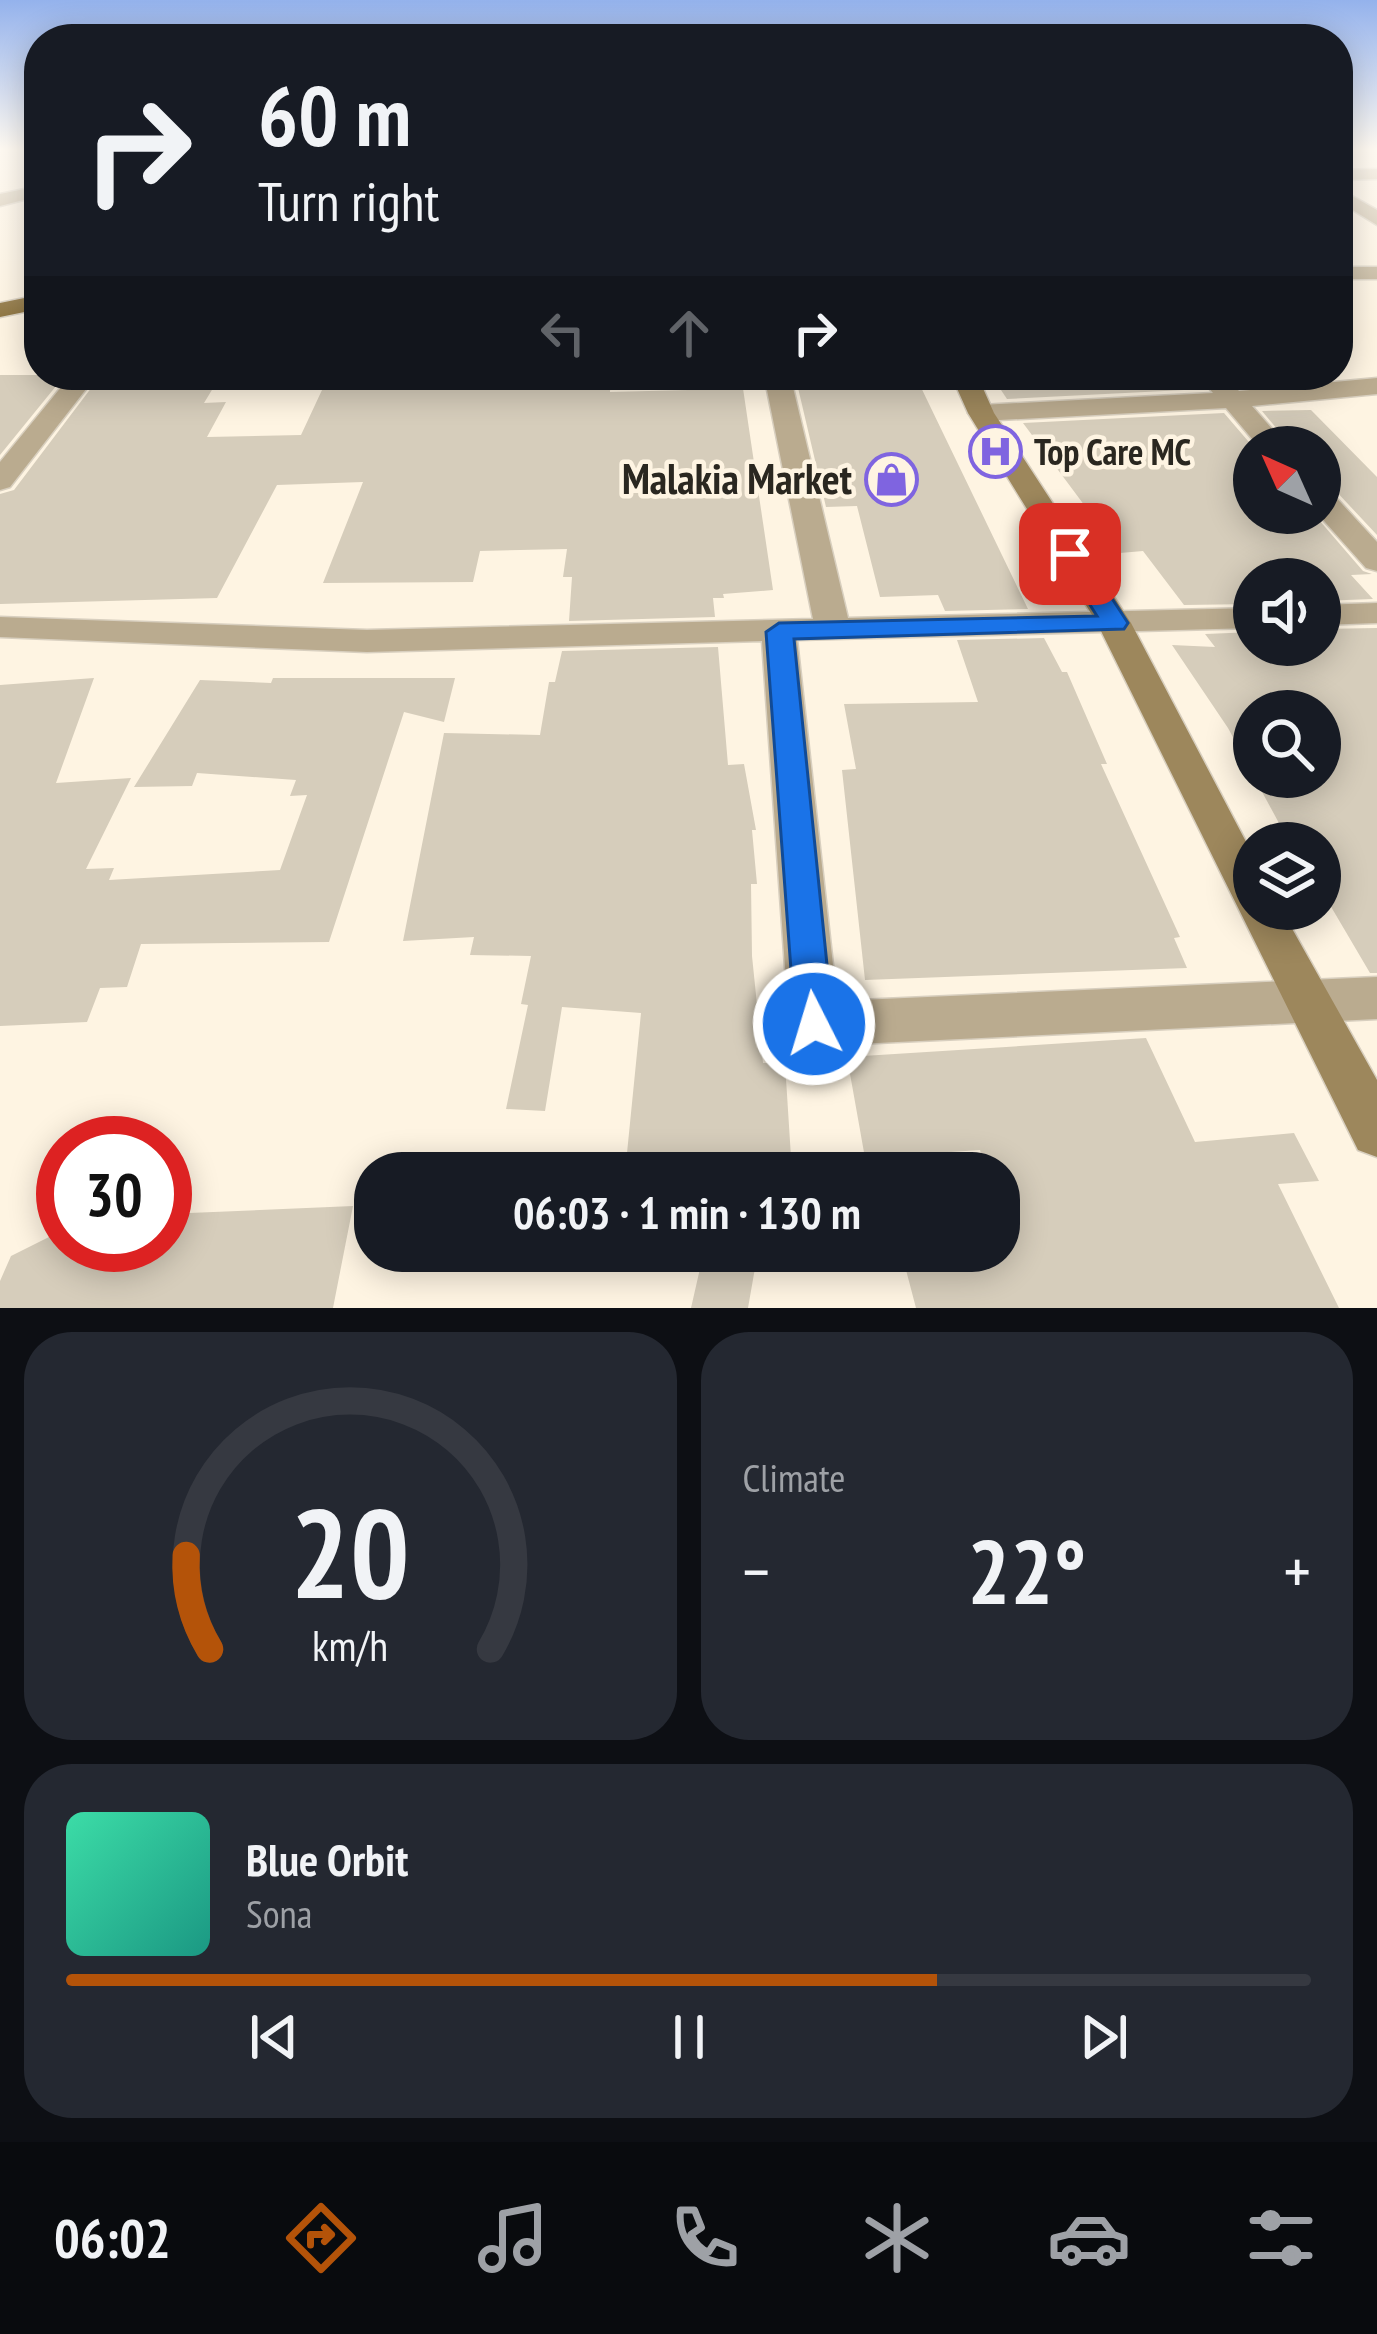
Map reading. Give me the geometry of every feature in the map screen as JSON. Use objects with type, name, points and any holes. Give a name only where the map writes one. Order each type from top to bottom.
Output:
[{"type":"street","points":[[0,481],[72,390]]},
{"type":"street","points":[[780,390],[833,630]]},
{"type":"street","points":[[971,390],[1114,623],[1233,859]]},
{"type":"street","points":[[1223,390],[1255,426]]},
{"type":"street","points":[[982,413],[1335,390]]},
{"type":"street","points":[[1341,521],[1377,561]]},
{"type":"street","points":[[1341,614],[1377,613]]},
{"type":"street","points":[[0,627],[367,641],[1233,619]]},
{"type":"street","points":[[779,632],[814,1024],[1377,998]]},
{"type":"street","points":[[1269,930],[1377,1132]]},
{"type":"building","points":[[0,375],[24,375],[24,390],[53,390],[0,455]]},
{"type":"building","points":[[90,390],[212,390],[204,403],[226,402],[207,437],[301,435],[322,390],[743,390],[773,590],[713,598],[715,617],[569,621],[572,577],[563,577],[567,549],[480,551],[473,582],[323,583],[363,482],[277,485],[217,598],[0,604],[0,494],[14,490]]},
{"type":"building","name":"Malakia Market","points":[[799,390],[922,390],[1028,609],[945,611],[938,595],[880,597],[857,506],[826,507]]},
{"type":"building","points":[[1001,390],[1184,390],[1007,399]]},
{"type":"building","points":[[1311,410],[1327,426],[1274,426],[1262,411]]},
{"type":"building","points":[[1224,413],[1235,426],[1233,534],[1331,534],[1363,571],[1372,574],[1351,575],[1373,599],[1341,600],[1341,558],[1233,558],[1233,604],[1184,605],[1143,551],[1120,553],[1023,423]]},
{"type":"building","points":[[1341,440],[1377,477],[1377,535],[1341,496]]},
{"type":"building","points":[[1377,628],[1377,973],[1370,973],[1341,924],[1341,822],[1278,822],[1265,798],[1341,798],[1341,690],[1233,690],[1233,737],[1172,645],[1215,647],[1205,634],[1233,633],[1233,666],[1341,666],[1341,629]]},
{"type":"building","points":[[1044,638],[1062,672],[1067,672],[1107,764],[1101,764],[1180,937],[1174,938],[1187,968],[865,980],[842,770],[856,769],[844,704],[978,702],[957,640]]},
{"type":"building","points":[[718,647],[728,765],[744,764],[756,830],[752,830],[757,884],[751,884],[752,956],[763,1063],[785,1063],[791,1152],[627,1152],[641,1013],[562,1007],[545,1111],[506,1109],[528,1005],[521,1004],[531,956],[470,955],[474,937],[403,941],[444,733],[540,735],[549,682],[555,682],[562,651]]},
{"type":"building","points":[[94,678],[56,783],[131,778],[86,869],[114,868],[109,880],[280,870],[307,795],[290,796],[296,780],[197,773],[192,786],[134,787],[200,680],[455,678],[444,722],[404,712],[329,942],[141,944],[127,987],[100,988],[87,1022],[0,1026],[0,685]]},
{"type":"building","points":[[1146,1038],[1195,1142],[1294,1133],[1319,1181],[1278,1184],[1339,1308],[916,1308],[907,1272],[1020,1272],[1020,1152],[864,1152],[847,1057]]},
{"type":"building","points":[[353,1206],[333,1308],[0,1308],[0,1281],[11,1256],[36,1244],[36,1272],[192,1272],[192,1213]]},
{"type":"building","points":[[699,1272],[754,1272],[748,1308],[691,1308]]},
{"type":"place","name":"Top Care MC","points":[[995,452]]},
{"type":"place","name":"Malakia Market","points":[[891,479]]},
{"type":"route","points":[[814,1024],[779,632],[1114,623],[1070,554]]}]
